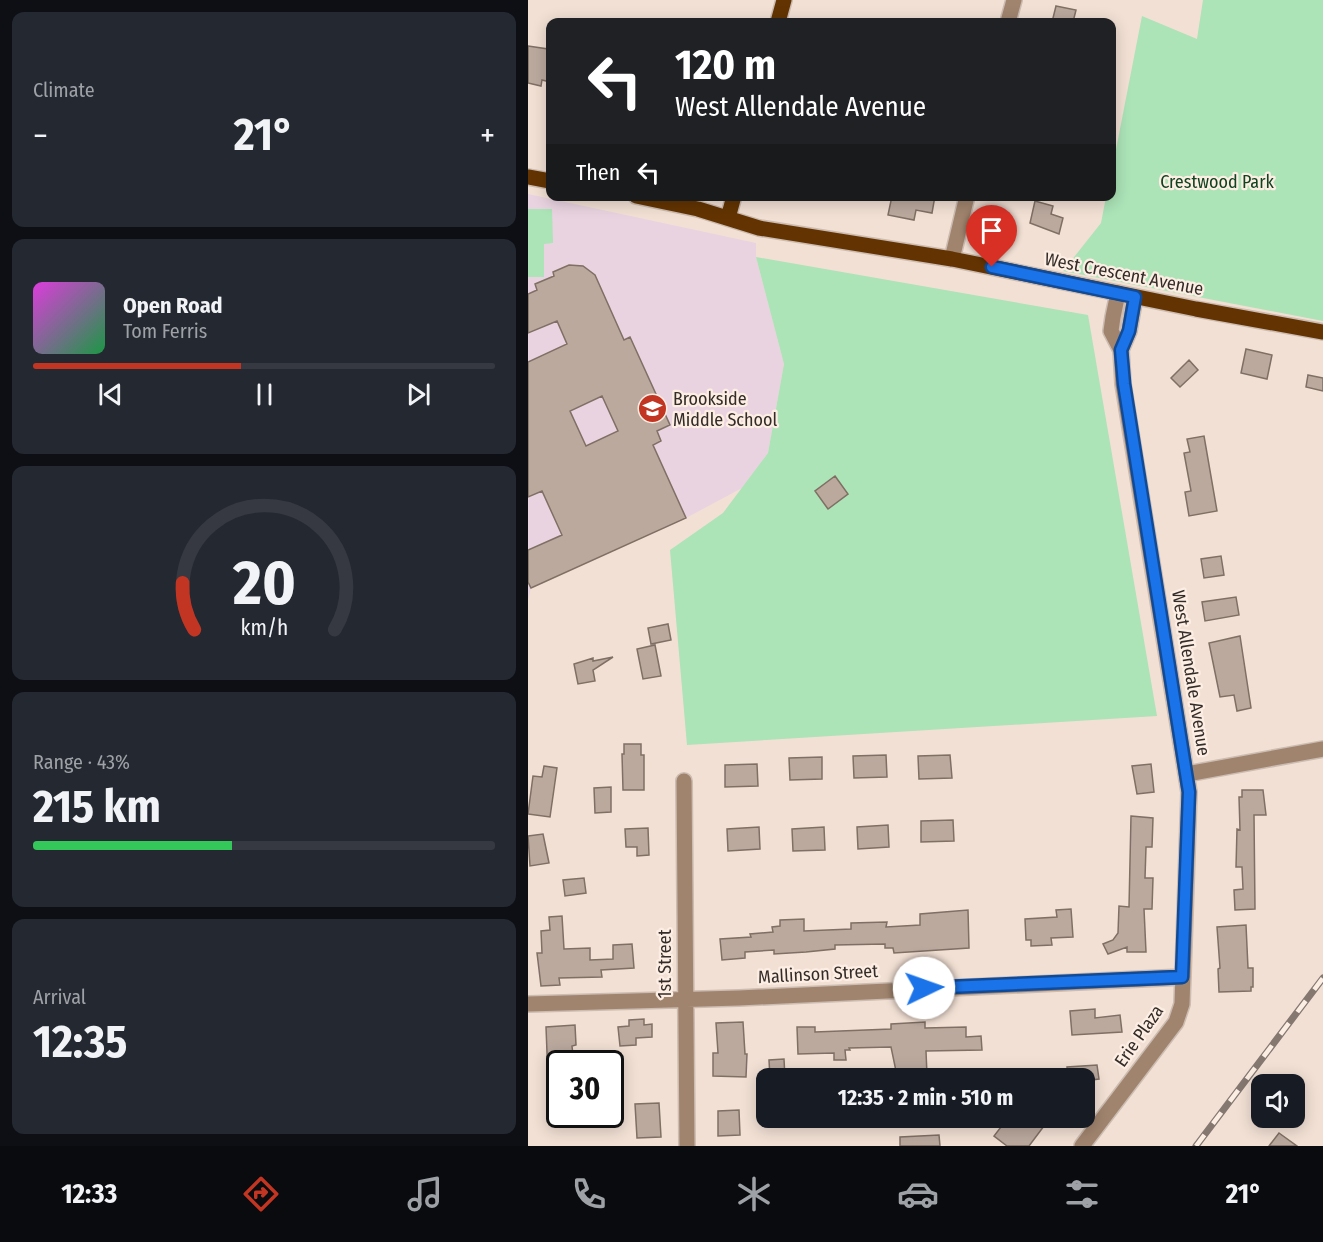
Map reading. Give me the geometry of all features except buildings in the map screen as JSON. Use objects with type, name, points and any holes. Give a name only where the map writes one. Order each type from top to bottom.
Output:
[{"type":"main road","points":[[779,18],[784,0]]},
{"type":"main road","points":[[528,177],[546,180]]},
{"type":"main road","name":"West Crescent Avenue","points":[[660,201],[698,209],[759,228],[952,259],[1135,297],[1323,332]]},
{"type":"main road","points":[[728,218],[733,201]]},
{"type":"street","points":[[1009,18],[1014,0]]},
{"type":"street","points":[[952,259],[967,201]]},
{"type":"street","name":"West Allendale Avenue","points":[[1118,293],[1112,331],[1121,350],[1125,396],[1187,774],[1190,807],[1182,1004]]},
{"type":"street","name":"West Allendale Avenue","points":[[1121,350],[1129,331],[1135,297]]},
{"type":"street","points":[[1187,774],[1312,752],[1323,748]]},
{"type":"street","name":"1st Street","points":[[684,782],[687,1146]]},
{"type":"street","name":"Mallinson Street","points":[[528,1004],[1182,977]]},
{"type":"street","name":"Erie Plaza","points":[[1082,1146],[1176,1022],[1182,1004]]},
{"type":"shaded area","name":"Brookside Middle School","points":[[528,194],[546,198],[546,201],[561,201],[756,243],[756,257],[784,364],[768,453],[742,488],[686,518],[531,588],[528,600]]},
{"type":"green space","name":"Crestwood Park","points":[[1203,0],[1323,0],[1323,321],[1063,271],[1101,223],[1105,201],[1116,201],[1116,149],[1142,16],[1197,39]]},
{"type":"green space","points":[[528,209],[552,209],[553,243],[544,244],[544,277],[528,277]]},
{"type":"green space","points":[[756,257],[1088,315],[1157,716],[687,745],[670,550],[723,513],[768,453],[784,364]]},
{"type":"railway","points":[[1196,1146],[1323,978]]},
{"type":"place","name":"Brookside Middle School","points":[[652,409]]},
{"type":"route","points":[[924,988],[1182,977],[1189,792],[1124,384],[1121,350],[1129,331],[1135,297],[992,267]]}]
